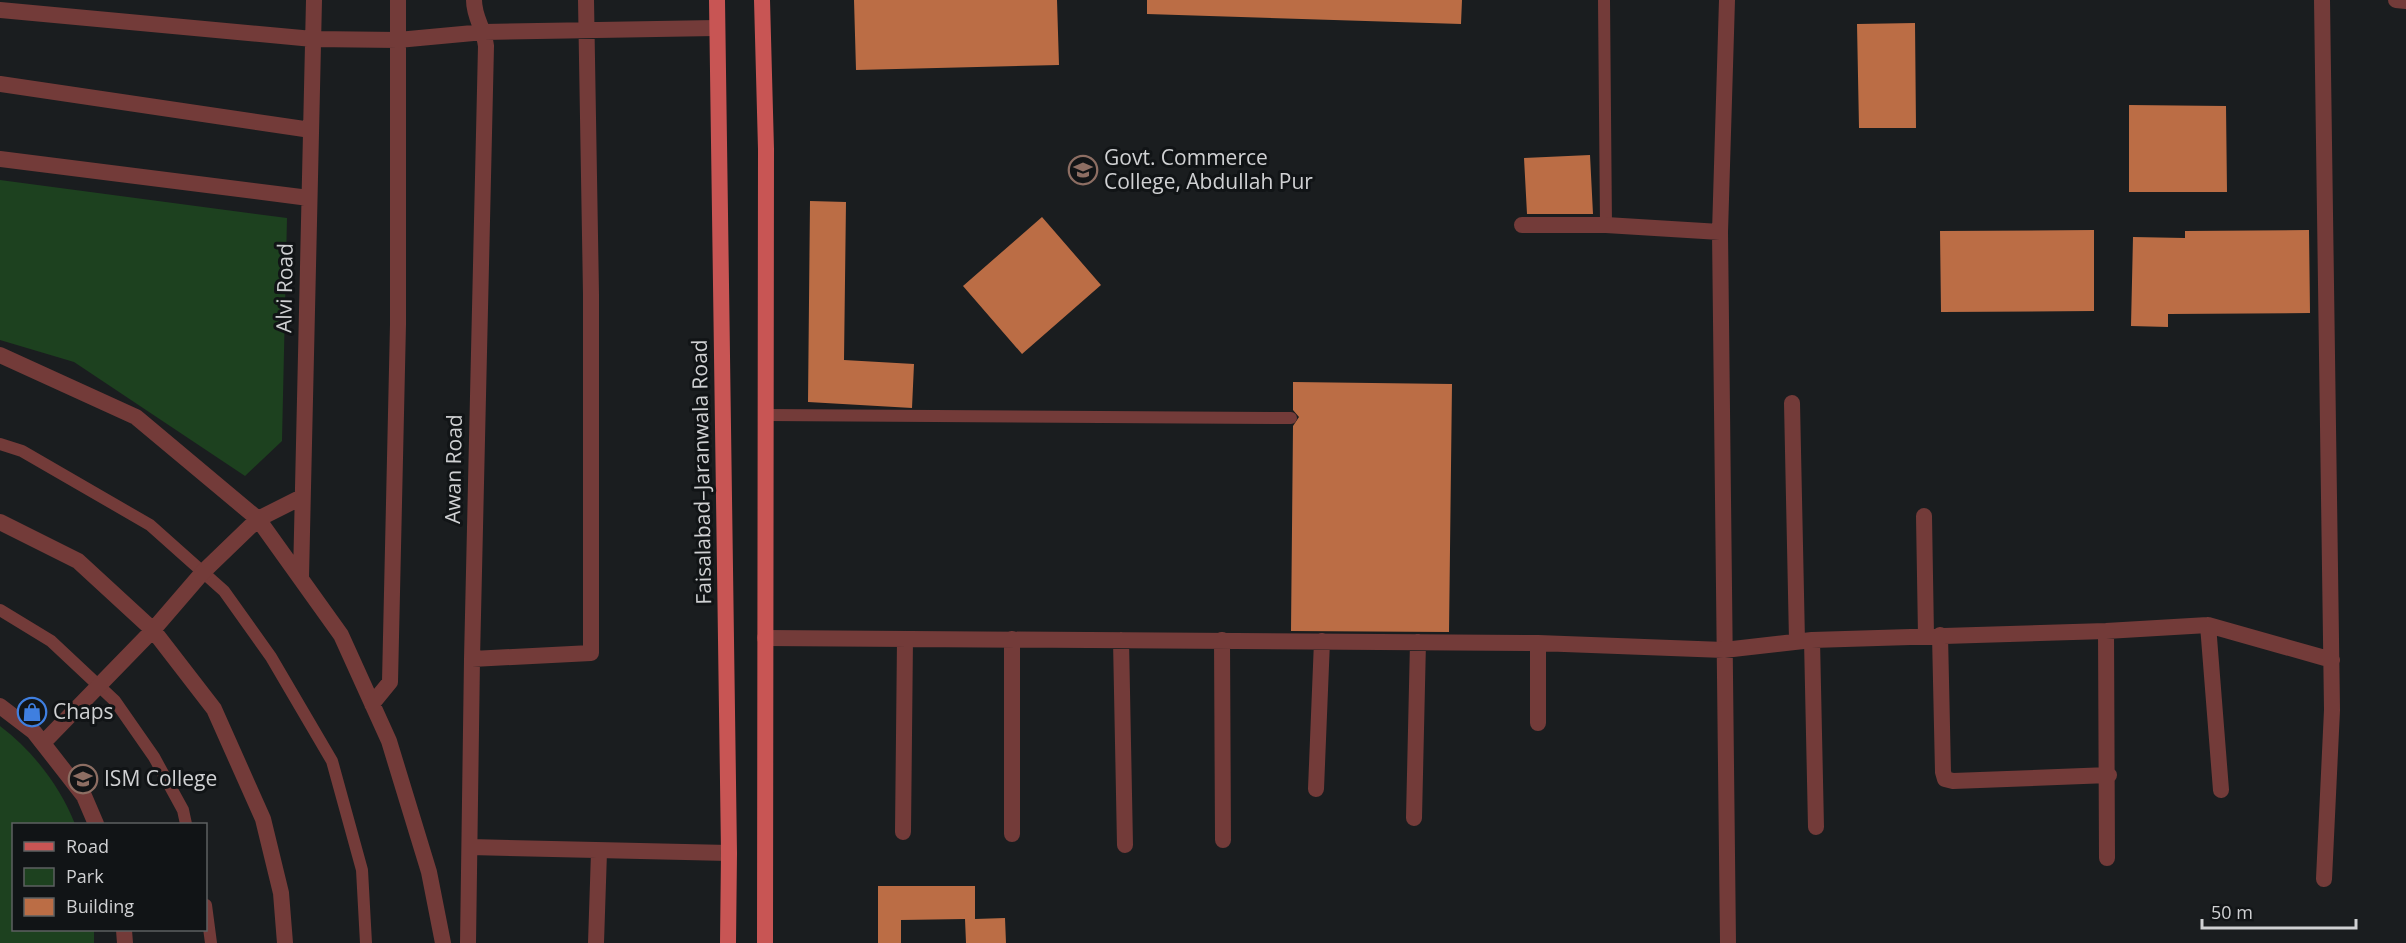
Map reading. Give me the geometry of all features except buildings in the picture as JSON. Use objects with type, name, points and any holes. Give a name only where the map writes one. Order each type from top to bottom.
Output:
[{"type":"main road","name":"Faisalabad–Jaranwala Road","points":[[717,0],[723,296],[728,943]]},
{"type":"main road","points":[[762,0],[766,149],[765,943]]},
{"type":"street","name":"Alvi Road","points":[[301,577],[314,0]]},
{"type":"street","points":[[372,704],[390,682],[398,324],[398,0]]},
{"type":"street","name":"Awan Road","points":[[468,943],[486,46],[484,32],[477,23],[474,0]]},
{"type":"street","points":[[472,660],[591,653],[591,294],[586,0]]},
{"type":"street","points":[[1726,0],[1720,231],[1728,943]]},
{"type":"street","points":[[2322,0],[2332,660],[2332,710],[2324,879]]},
{"type":"street","points":[[2396,0],[2406,1]]},
{"type":"street","points":[[0,10],[313,39],[398,40],[484,32],[716,28]]},
{"type":"street","points":[[0,84],[311,130]]},
{"type":"street","points":[[0,159],[309,198]]},
{"type":"street","points":[[1522,225],[1606,225],[1720,231]]},
{"type":"street","points":[[0,355],[136,417],[258,519],[340,634],[389,741],[429,872],[443,943]]},
{"type":"street","points":[[1792,404],[1816,827]]},
{"type":"street","points":[[43,742],[153,630],[203,572],[258,519],[302,496]]},
{"type":"street","points":[[1924,516],[1942,772],[1946,779],[1953,781],[2109,775]]},
{"type":"street","points":[[0,522],[78,561],[153,630],[214,709],[263,819],[281,893],[285,943]]},
{"type":"street","points":[[765,638],[1538,643],[1724,650],[1805,641],[2106,631],[2208,625],[2332,660]]},
{"type":"street","points":[[2208,625],[2221,790]]},
{"type":"street","points":[[2106,631],[2109,775],[2107,858]]},
{"type":"street","points":[[903,832],[905,639]]},
{"type":"street","points":[[1012,639],[1012,834]]},
{"type":"street","points":[[1121,640],[1125,845]]},
{"type":"street","points":[[1222,640],[1223,840]]},
{"type":"street","points":[[1316,789],[1322,641]]},
{"type":"street","points":[[1414,818],[1418,642]]},
{"type":"street","points":[[1538,643],[1538,723]]},
{"type":"street","points":[[0,706],[34,732],[43,742],[84,796],[95,823]]},
{"type":"street","points":[[470,847],[599,852],[729,853]]},
{"type":"street","points":[[596,943],[599,852]]},
{"type":"lane","points":[[1604,0],[1606,225]]},
{"type":"lane","points":[[765,415],[1291,418]]},
{"type":"lane","points":[[0,444],[22,451],[150,525],[224,591],[271,657],[332,761],[362,870],[366,943]]},
{"type":"lane","points":[[0,610],[51,641],[115,701],[154,757],[183,810],[186,823]]},
{"type":"lane","points":[[207,913],[211,943]]},
{"type":"green space","points":[[0,180],[287,218],[282,441],[245,476],[74,362],[0,340]]},
{"type":"green space","points":[[0,726],[24,747],[44,770],[62,796],[75,823],[12,823],[12,931],[94,931],[94,943],[0,943]]},
{"type":"place","name":"Govt. Commerce College, Abdullah Pur","points":[[1083,170]]},
{"type":"place","name":"Chaps","points":[[32,712]]},
{"type":"place","name":"ISM College","points":[[83,779]]}]
